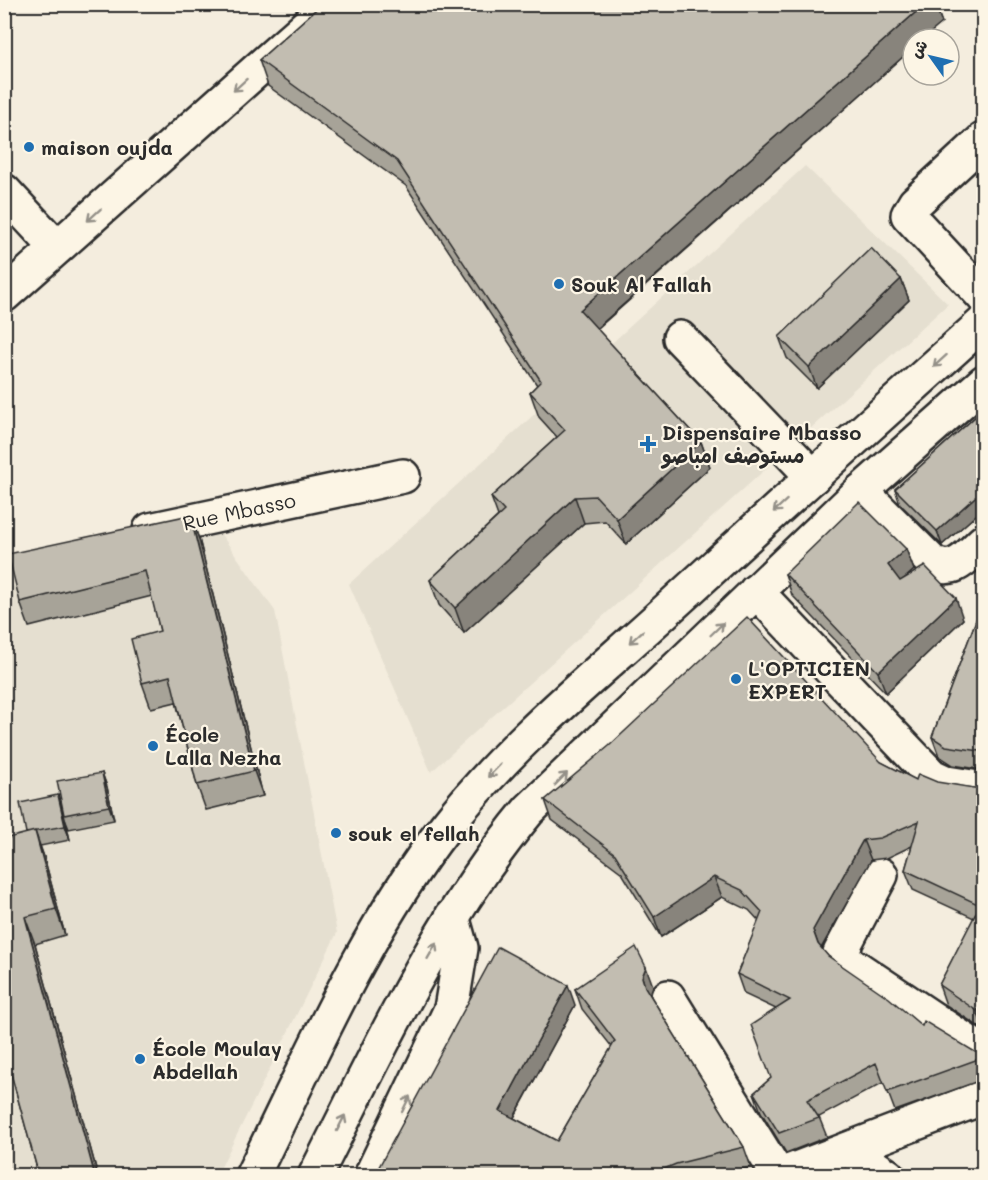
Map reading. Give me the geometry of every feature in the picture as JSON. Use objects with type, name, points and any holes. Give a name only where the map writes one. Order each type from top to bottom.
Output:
[{"type":"street","points":[[4,295],[331,4]]},
{"type":"street","points":[[984,139],[915,202],[908,215],[984,297]]},
{"type":"street","points":[[4,191],[57,248]]},
{"type":"street","points":[[252,1176],[362,955],[446,826],[523,741],[984,322]]},
{"type":"street","points":[[680,338],[813,477]]},
{"type":"street","points":[[315,1176],[413,985],[452,916],[498,848],[529,810],[861,491],[984,382]]},
{"type":"street","name":"Rue Mbasso","points":[[122,536],[403,476]]},
{"type":"street","points":[[861,491],[932,562],[942,568],[954,567],[984,541]]},
{"type":"street","points":[[756,591],[932,776],[947,783],[984,789]]},
{"type":"street","points":[[881,875],[840,953],[844,960],[984,1053]]},
{"type":"street","points":[[371,1176],[452,1009],[461,948],[452,916]]},
{"type":"street","points":[[668,997],[778,1175],[978,1106]]},
{"type":"street","points":[[848,1149],[888,1176]]},
{"type":"shaded area","name":"Dispensaire Mbasso مستوصف امباصو","points":[[805,166],[948,304],[431,772],[349,584]]},
{"type":"shaded area","points":[[218,530],[275,611],[337,933],[217,1175],[5,1176],[5,589]]},
{"type":"building","name":"Souk Al Fallah","points":[[322,4],[925,4],[580,310],[701,442],[617,519],[596,496],[575,497],[455,608],[430,580],[504,511],[491,497],[565,430],[530,392],[541,381],[397,161],[259,60]]},
{"type":"building","points":[[871,248],[901,279],[809,367],[779,337]]},
{"type":"building","points":[[984,409],[984,489],[937,531],[895,489]]},
{"type":"building","points":[[859,502],[906,549],[888,565],[900,581],[925,566],[956,598],[878,672],[785,574]]},
{"type":"building","points":[[190,515],[254,771],[197,785],[170,676],[142,683],[131,639],[160,631],[145,571],[20,602],[8,554]]},
{"type":"building","points":[[984,599],[984,753],[946,746],[932,737]]},
{"type":"building","points":[[747,617],[881,762],[916,780],[918,774],[937,782],[974,788],[984,787],[984,996],[977,1011],[939,985],[980,905],[905,870],[919,821],[880,838],[863,840],[813,930],[818,944],[828,956],[889,998],[922,1026],[924,1021],[975,1052],[984,1051],[984,1057],[887,1092],[876,1063],[807,1100],[819,1118],[779,1133],[754,1093],[771,1078],[751,1025],[790,1000],[737,974],[762,912],[742,890],[714,877],[654,917],[615,854],[545,800],[609,746]]},
{"type":"building","points":[[102,773],[109,806],[64,815],[57,781]]},
{"type":"building","points":[[58,795],[65,826],[26,833],[20,803]]},
{"type":"building","points":[[35,831],[56,909],[25,917],[95,1176],[39,1176],[4,1048],[4,839]]},
{"type":"building","points":[[498,947],[568,985],[500,1111],[557,1141],[615,1041],[575,989],[636,947],[646,967],[642,977],[645,987],[744,1147],[676,1164],[647,1176],[374,1176]]},
{"type":"place","name":"maison oujda","points":[[29,147]]},
{"type":"place","name":"Souk Al Fallah","points":[[559,284]]},
{"type":"place","name":"Dispensaire Mbasso مستوصف امباصو","points":[[648,444]]},
{"type":"place","name":"L'OPTICIEN EXPERT","points":[[736,679]]},
{"type":"place","name":"École Lalla Nezha","points":[[153,746]]},
{"type":"place","name":"souk el fellah","points":[[336,833]]},
{"type":"place","name":"École Moulay Abdellah","points":[[140,1059]]}]
